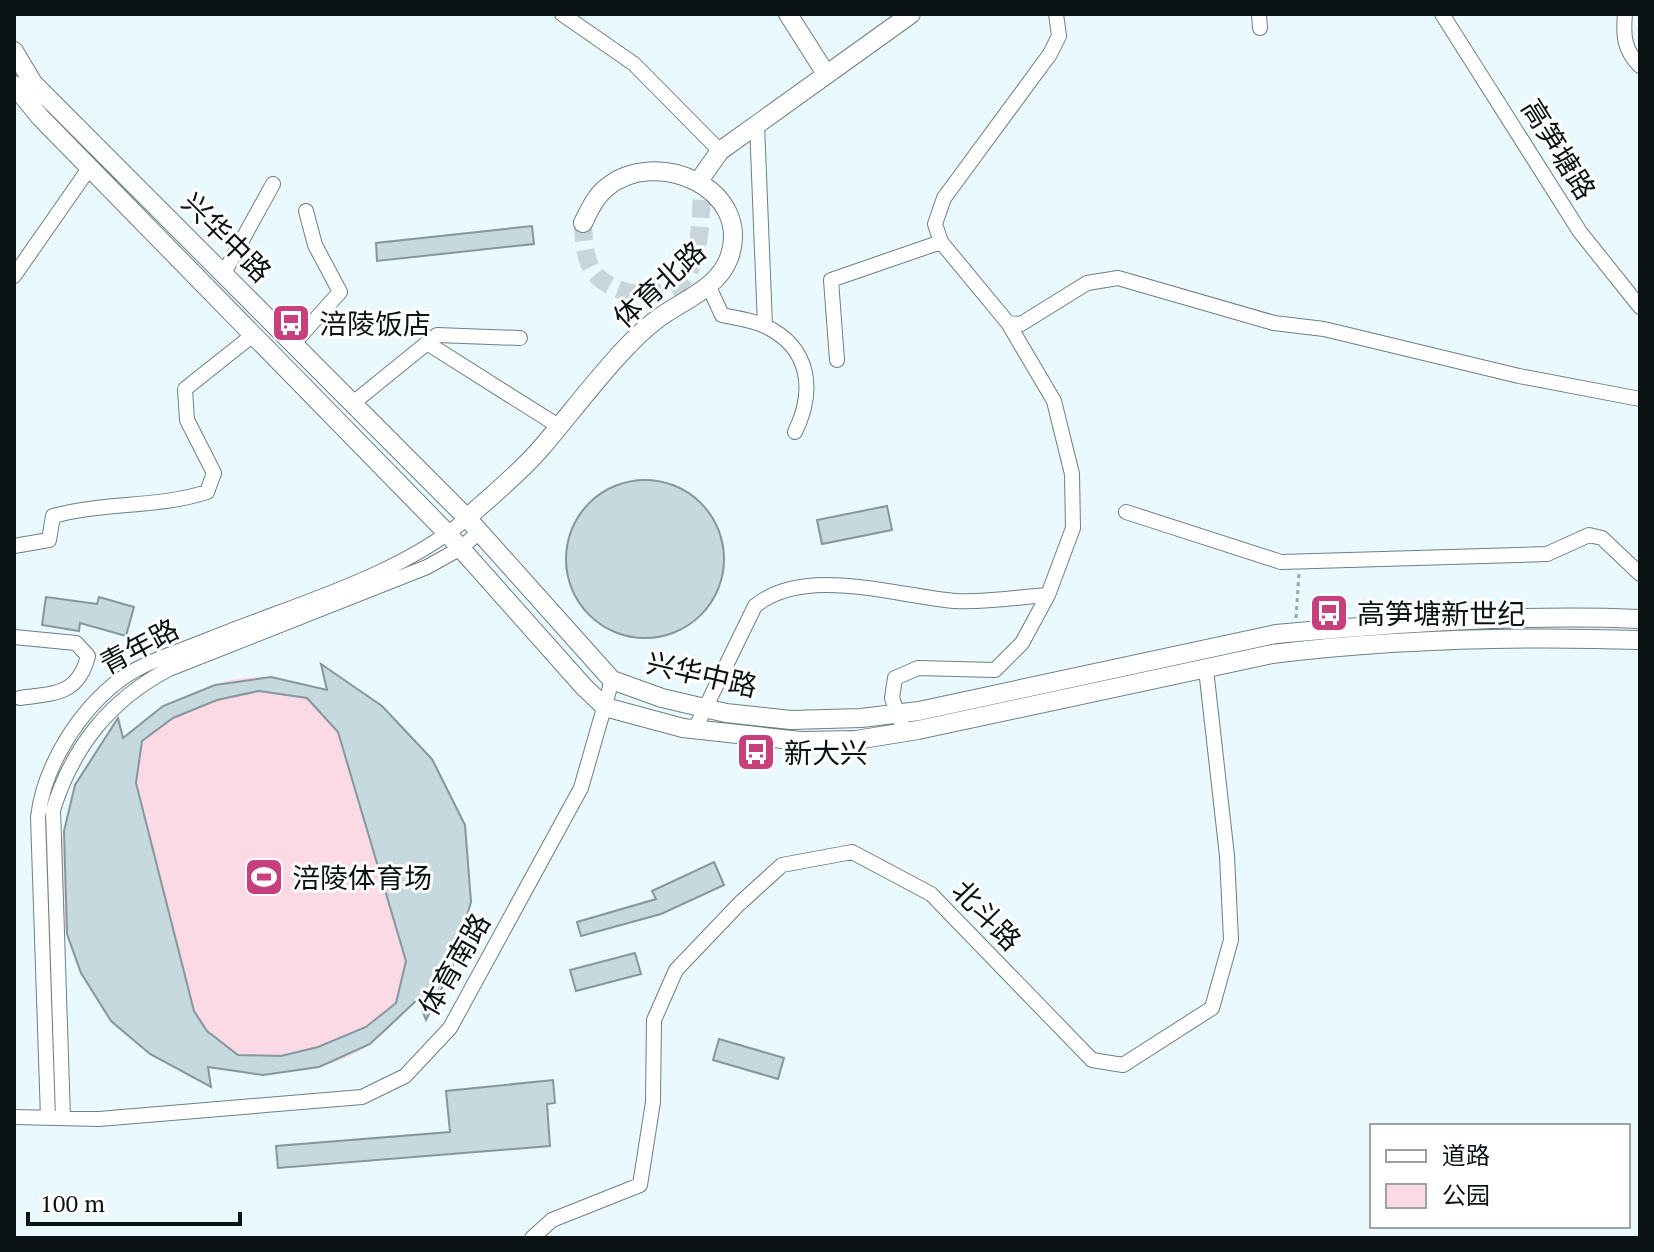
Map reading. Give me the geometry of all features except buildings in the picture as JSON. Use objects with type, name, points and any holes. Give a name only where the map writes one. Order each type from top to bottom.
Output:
[{"type":"main road","points":[[788,14],[826,74]]},
{"type":"main road","points":[[703,175],[720,151],[911,14]]},
{"type":"main road","name":"兴华中路","points":[[14,51],[33,83],[474,525],[612,680],[662,698],[705,708],[791,720],[899,714],[1295,633],[1527,617],[1640,619]]},
{"type":"main road","points":[[14,85],[454,541],[605,707],[695,729],[801,741],[856,740],[903,733],[1272,654],[1376,642],[1520,636],[1640,640]]},
{"type":"main road","name":"体育北路","points":[[474,525],[654,321],[708,285],[728,259],[732,233],[726,206],[715,194],[679,173],[659,170],[621,179],[606,188],[583,223]]},
{"type":"street","points":[[562,14],[634,64],[720,151]]},
{"type":"street","points":[[903,733],[892,698],[895,678],[918,668],[995,670],[1022,643],[1048,595],[1073,528],[1072,474],[1054,401],[1008,323],[941,242],[935,224],[944,198],[1050,54],[1059,36],[1056,14]]},
{"type":"street","name":"高笋塘路","points":[[1442,14],[1580,232],[1640,307]]},
{"type":"street","points":[[1625,14],[1623,36],[1629,55],[1640,66]]},
{"type":"street","points":[[757,124],[765,326]]},
{"type":"street","points":[[14,276],[90,167]]},
{"type":"street","points":[[224,273],[273,184]]},
{"type":"street","points":[[294,343],[340,292],[315,245],[306,211]]},
{"type":"street","points":[[837,360],[831,280],[941,242]]},
{"type":"street","points":[[1008,323],[1021,324],[1087,283],[1118,278],[1274,323],[1324,329],[1519,376],[1640,399]]},
{"type":"street","points":[[708,285],[722,315],[765,326],[793,348],[803,363],[808,385],[807,408],[795,432]]},
{"type":"street","points":[[14,546],[49,540],[53,516],[84,507],[187,499],[207,492],[214,473],[187,420],[185,389],[253,335]]},
{"type":"street","points":[[353,403],[437,335],[520,338]]},
{"type":"street","points":[[427,343],[560,427]]},
{"type":"street","points":[[1126,512],[1281,562],[1547,554],[1589,535],[1602,538],[1640,574]]},
{"type":"street","name":"青年路","points":[[56,1118],[38,817],[46,777],[85,715],[124,677],[167,656],[454,541],[474,525]]},
{"type":"street","points":[[695,729],[755,606],[769,595],[841,585],[957,601],[1048,595]]},
{"type":"street","points":[[14,637],[76,643],[88,656],[84,672],[74,686],[56,693],[20,698]]},
{"type":"street","name":"北斗路","points":[[532,1238],[552,1220],[640,1185],[653,1102],[654,1020],[676,970],[739,904],[782,865],[852,852],[931,894],[1092,1060],[1123,1065],[1212,1008],[1231,940],[1227,856],[1206,669]]},
{"type":"street","name":"体育南路","points":[[14,1117],[99,1119],[362,1097],[405,1076],[450,1028],[581,788],[612,680]]},
{"type":"path","points":[[1295,633],[1299,561]]},
{"type":"green space","name":"涪陵体育场","points":[[321,664],[382,706],[452,968],[426,1020],[417,1000],[372,1043],[334,1063],[271,1072],[208,1067],[211,1087],[150,1054],[111,1021],[81,973],[59,912],[58,853],[75,785],[118,717],[124,737],[192,694],[231,680],[251,677],[292,680],[326,690]]},
{"type":"tunnel","points":[[583,223],[589,264],[607,284],[632,293],[658,293],[671,289],[689,272],[697,250],[703,175]]},
{"type":"place","name":"涪陵饭店","points":[[291,323]]},
{"type":"place","name":"高笋塘新世纪","points":[[1329,613]]},
{"type":"place","name":"新大兴","points":[[756,752]]},
{"type":"place","name":"涪陵体育场","points":[[264,877]]}]
